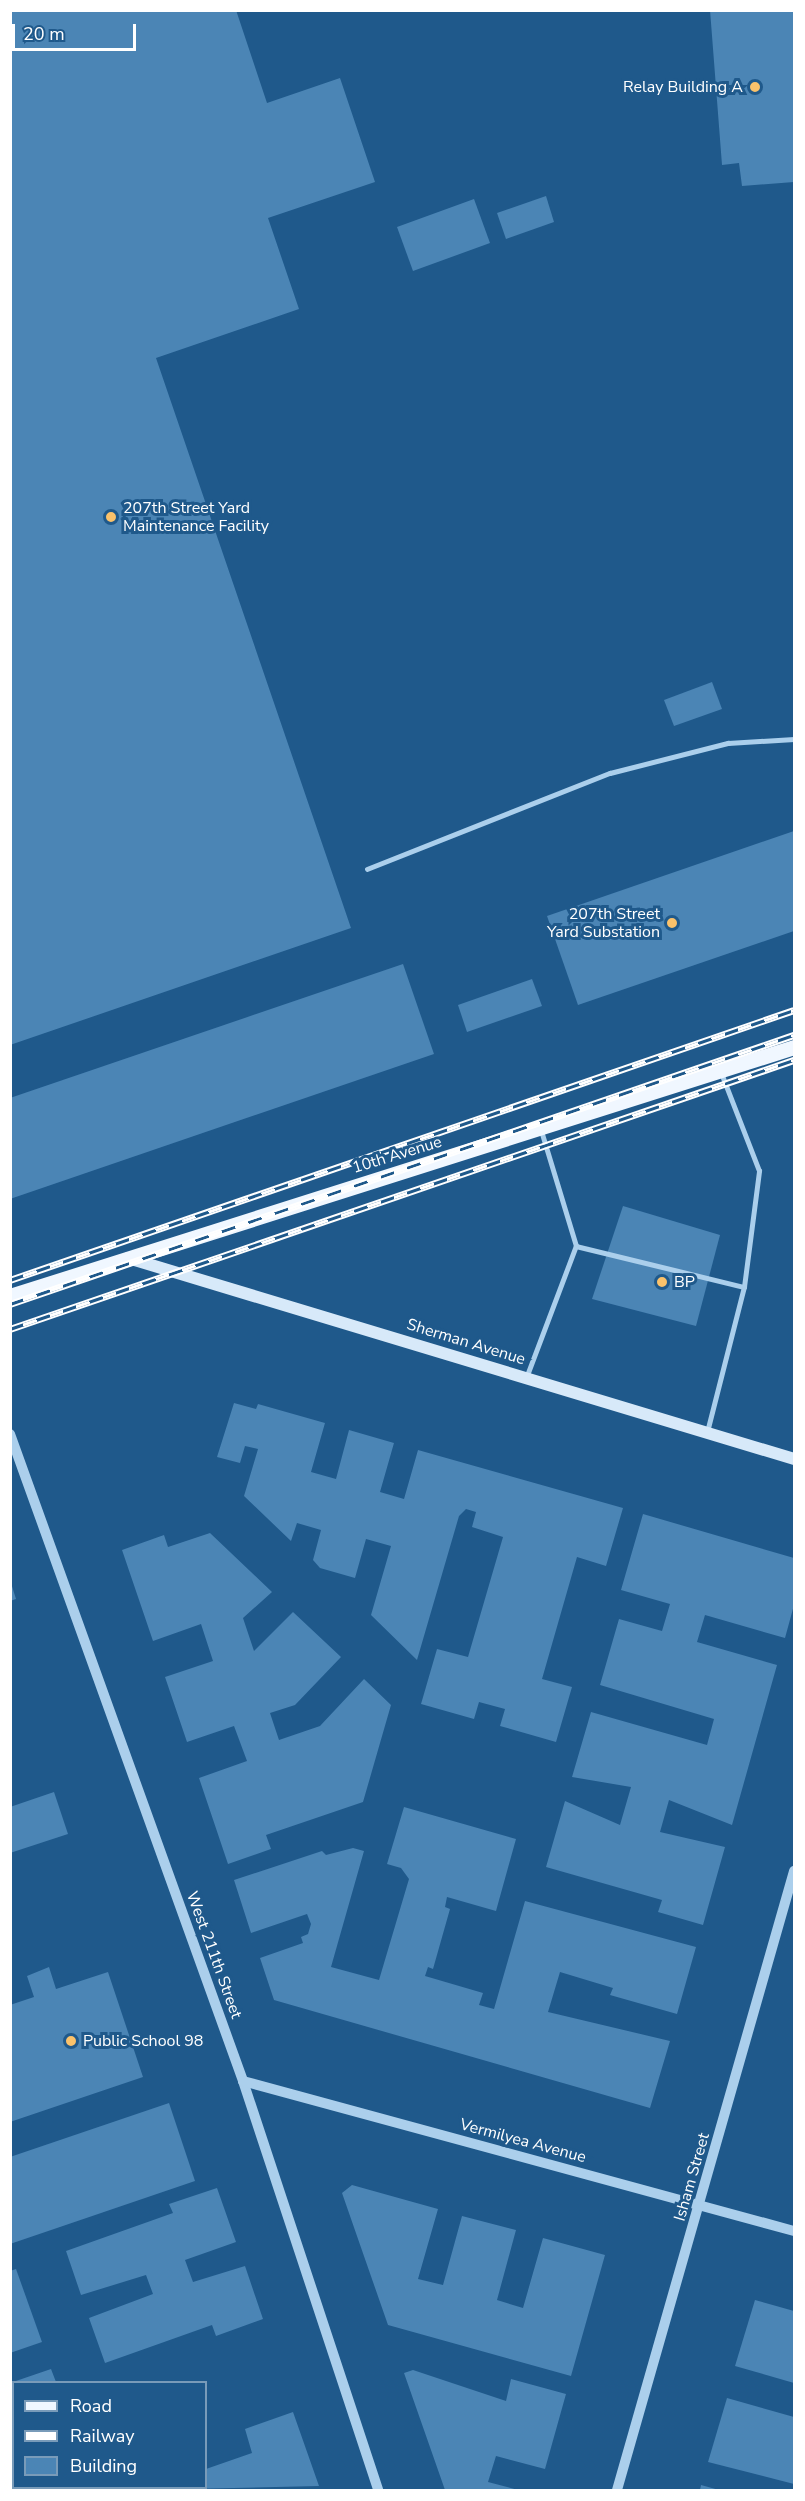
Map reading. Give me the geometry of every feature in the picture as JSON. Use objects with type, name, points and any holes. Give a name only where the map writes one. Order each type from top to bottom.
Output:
[{"type":"main road","name":"10th Avenue","points":[[10,1296],[795,1047]]},
{"type":"main road","name":"Sherman Avenue","points":[[128,1258],[795,1459]]},
{"type":"street","name":"West 211th Street","points":[[10,1434],[243,2081],[378,2490]]},
{"type":"street","name":"Isham Street","points":[[617,2490],[795,1871]]},
{"type":"street","name":"Vermilyea Avenue","points":[[243,2081],[795,2231]]},
{"type":"lane","points":[[367,869],[610,773],[728,743],[795,740]]},
{"type":"lane","points":[[707,1432],[744,1287],[759,1171],[721,1072]]},
{"type":"lane","points":[[526,1378],[576,1246],[540,1129]]},
{"type":"lane","points":[[576,1246],[744,1287]]},
{"type":"building","name":"207th Street Yard Maintenance Facility","points":[[10,10],[236,10],[267,103],[340,78],[375,182],[268,218],[299,309],[156,358],[351,928],[10,1045]]},
{"type":"building","name":"Relay Building A","points":[[710,10],[794,10],[794,182],[742,186],[739,163],[722,165]]},
{"type":"building","points":[[546,196],[554,222],[506,239],[497,213]]},
{"type":"building","points":[[474,199],[490,243],[413,271],[397,227]]},
{"type":"building","points":[[712,682],[722,709],[674,726],[664,700]]},
{"type":"building","name":"207th Street Yard Substation","points":[[794,831],[794,931],[578,1005],[547,916]]},
{"type":"building","points":[[403,964],[434,1054],[10,1199],[10,1098]]},
{"type":"building","points":[[532,979],[542,1006],[467,1032],[458,1005]]},
{"type":"building","points":[[623,1206],[720,1235],[696,1326],[592,1299]]},
{"type":"building","points":[[234,1403],[256,1409],[258,1404],[325,1423],[311,1472],[336,1479],[349,1430],[394,1443],[380,1492],[404,1499],[418,1450],[623,1508],[606,1566],[577,1557],[542,1679],[572,1687],[556,1742],[500,1726],[505,1709],[479,1702],[474,1719],[421,1704],[437,1649],[468,1657],[503,1537],[472,1527],[476,1512],[466,1509],[459,1516],[417,1660],[371,1615],[391,1546],[366,1539],[355,1578],[320,1568],[313,1560],[321,1530],[297,1523],[291,1541],[244,1496],[258,1449],[245,1446],[240,1463],[217,1457]]},
{"type":"building","points":[[643,1514],[794,1558],[794,1605],[785,1638],[705,1615],[697,1642],[777,1665],[732,1825],[669,1800],[660,1832],[725,1847],[703,1925],[658,1912],[662,1900],[546,1867],[565,1801],[620,1825],[631,1787],[572,1777],[591,1712],[707,1745],[714,1719],[600,1685],[619,1619],[662,1631],[670,1604],[621,1590]]},
{"type":"building","points":[[210,1533],[272,1592],[243,1618],[254,1651],[293,1612],[341,1657],[295,1705],[270,1713],[279,1740],[320,1726],[364,1679],[391,1705],[363,1802],[266,1835],[271,1849],[228,1864],[199,1778],[247,1761],[234,1726],[187,1742],[165,1677],[213,1661],[201,1624],[153,1641],[122,1550],[164,1535],[168,1547]]},
{"type":"building","points":[[10,1584],[16,1599],[10,1601]]},
{"type":"building","points":[[54,1792],[68,1834],[10,1853],[10,1807]]},
{"type":"building","points":[[404,1807],[516,1839],[496,1911],[447,1897],[445,1907],[450,1909],[433,1969],[428,1967],[425,1976],[483,1993],[479,2005],[494,2009],[525,1901],[696,1947],[677,2014],[610,1995],[613,1988],[560,1972],[548,2012],[670,2041],[650,2108],[274,2000],[260,1958],[303,1943],[301,1937],[308,1934],[311,1924],[307,1914],[251,1933],[234,1880],[322,1851],[326,1855],[353,1848],[364,1851],[331,1967],[379,1980],[409,1879],[401,1868],[387,1864]]},
{"type":"building","name":"Public School 98","points":[[49,1967],[56,1989],[108,1972],[143,2077],[10,2122],[10,2005],[34,1997],[27,1976]]},
{"type":"building","points":[[169,2103],[195,2181],[10,2244],[10,2157]]},
{"type":"building","points":[[352,2185],[438,2209],[418,2279],[443,2285],[462,2216],[516,2230],[497,2300],[523,2308],[543,2238],[605,2255],[571,2376],[388,2325],[342,2193]]},
{"type":"building","points":[[217,2188],[236,2242],[185,2260],[193,2282],[245,2266],[263,2319],[216,2336],[212,2325],[105,2363],[89,2318],[153,2294],[146,2275],[81,2295],[66,2251],[173,2213],[169,2204]]},
{"type":"building","points":[[16,2269],[42,2342],[10,2353],[10,2271]]},
{"type":"building","points":[[755,2300],[794,2311],[794,2383],[735,2366]]},
{"type":"building","points":[[51,2369],[56,2381],[16,2381]]},
{"type":"building","points":[[413,2370],[506,2401],[511,2379],[566,2394],[545,2469],[496,2456],[488,2482],[518,2490],[445,2490],[404,2373]]},
{"type":"building","points":[[12,2382],[10,2455],[10,2383]]},
{"type":"building","points":[[727,2398],[794,2417],[794,2484],[708,2462]]},
{"type":"building","points":[[293,2412],[319,2486],[207,2489],[207,2469],[252,2453],[245,2429]]},
{"type":"building","points":[[10,2463],[12,2489],[100,2490],[10,2490]]},
{"type":"building","points":[[701,2485],[719,2490],[700,2490]]},
{"type":"railway","points":[[10,1280],[794,1010]]},
{"type":"railway","points":[[10,1304],[794,1035]]},
{"type":"railway","points":[[10,1329],[794,1060]]},
{"type":"place","name":"Relay Building A","points":[[755,87]]},
{"type":"place","name":"207th Street Yard Maintenance Facility","points":[[111,517]]},
{"type":"place","name":"207th Street Yard Substation","points":[[672,923]]},
{"type":"place","name":"BP","points":[[662,1282]]},
{"type":"place","name":"Public School 98","points":[[71,2041]]}]
